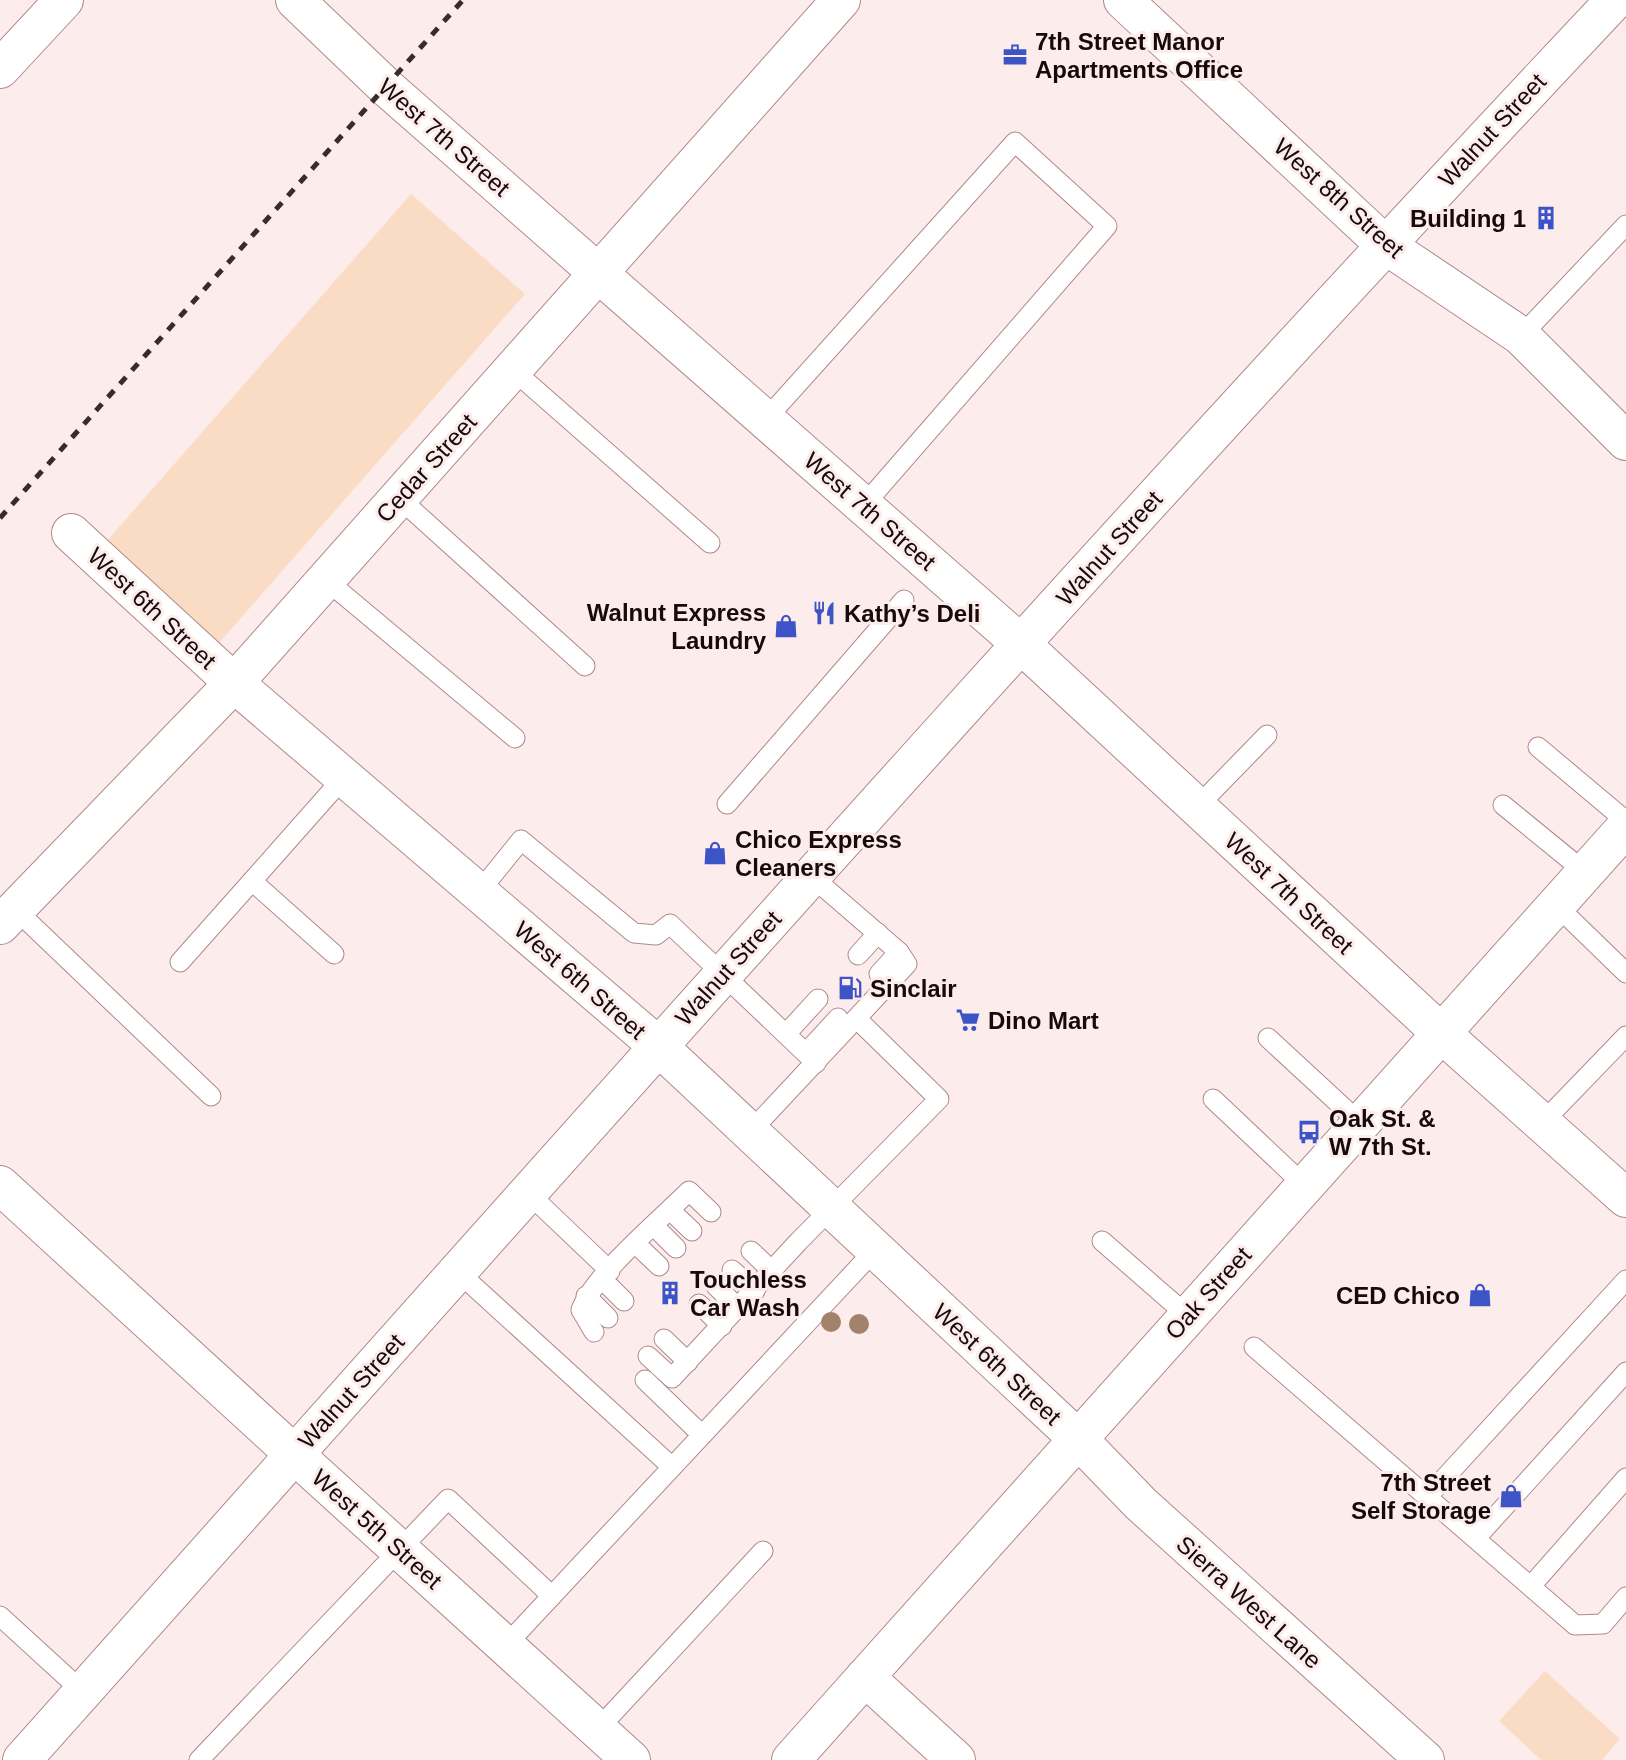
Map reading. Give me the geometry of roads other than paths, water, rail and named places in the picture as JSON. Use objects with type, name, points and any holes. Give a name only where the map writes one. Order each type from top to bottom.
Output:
[{"type":"street","points":[[0,69],[64,0]]},
{"type":"street","name":"West 7th Street","points":[[295,0],[386,86],[1021,644],[1441,1033],[1626,1198]]},
{"type":"street","name":"Cedar Street","points":[[8,917],[234,683],[841,0]]},
{"type":"street","name":"West 8th Street","points":[[1123,0],[1384,244],[1521,336],[1626,441]]},
{"type":"street","name":"Walnut Street","points":[[22,1760],[811,876],[1605,4]]},
{"type":"street","name":"West 6th Street","points":[[71,533],[234,683],[658,1046],[1077,1439]]},
{"type":"street","name":"Oak Street","points":[[791,1760],[1626,827]]},
{"type":"street","name":"West 5th Street","points":[[0,1185],[631,1760]]},
{"type":"street","name":"Sierra West Lane","points":[[1077,1439],[1141,1504],[1424,1760]]},
{"type":"street","points":[[865,1677],[956,1760]]},
{"type":"lane","points":[[765,419],[1015,142],[1107,226],[864,505]]},
{"type":"lane","points":[[1521,336],[1626,225]]},
{"type":"lane","points":[[513,370],[710,543]]},
{"type":"lane","points":[[399,498],[585,666]]},
{"type":"lane","points":[[326,580],[515,738]]},
{"type":"lane","points":[[727,804],[904,600]]},
{"type":"lane","points":[[1196,807],[1267,735]]},
{"type":"lane","points":[[1538,747],[1626,821]]},
{"type":"lane","points":[[180,962],[344,777]]},
{"type":"lane","points":[[1503,805],[1585,872]]},
{"type":"lane","points":[[479,892],[521,840],[634,933],[656,935],[670,924],[811,1058]]},
{"type":"lane","points":[[750,1132],[848,1018],[907,964],[899,952],[811,876]]},
{"type":"lane","points":[[252,881],[334,954]]},
{"type":"lane","points":[[1556,905],[1626,973]]},
{"type":"lane","points":[[8,917],[211,1096]]},
{"type":"lane","points":[[858,955],[878,933]]},
{"type":"lane","points":[[879,974],[899,952]]},
{"type":"lane","points":[[786,1034],[818,999]]},
{"type":"lane","points":[[648,1356],[672,1378],[831,1208],[939,1099],[848,1018]]},
{"type":"lane","points":[[1542,1123],[1626,1036]]},
{"type":"lane","points":[[1268,1038],[1360,1123]]},
{"type":"lane","points":[[1213,1099],[1304,1185]]},
{"type":"lane","points":[[594,1332],[582,1310],[586,1296],[670,1209],[689,1191],[711,1212]]},
{"type":"lane","points":[[527,1192],[606,1275],[624,1301]]},
{"type":"lane","points":[[670,1209],[692,1231]]},
{"type":"lane","points":[[654,1226],[676,1248]]},
{"type":"lane","points":[[1102,1241],[1188,1316]]},
{"type":"lane","points":[[636,1244],[659,1266]]},
{"type":"lane","points":[[506,1646],[875,1250]]},
{"type":"lane","points":[[751,1251],[773,1272]]},
{"type":"lane","points":[[732,1270],[755,1291]]},
{"type":"lane","points":[[457,1271],[672,1467]]},
{"type":"lane","points":[[1428,1496],[1624,1285]]},
{"type":"lane","points":[[716,1286],[738,1308]]},
{"type":"lane","points":[[586,1296],[608,1318]]},
{"type":"lane","points":[[699,1304],[722,1326]]},
{"type":"lane","points":[[664,1339],[688,1362]]},
{"type":"lane","points":[[1254,1347],[1477,1537],[1575,1625],[1602,1624],[1626,1597]]},
{"type":"lane","points":[[1477,1537],[1626,1372]]},
{"type":"lane","points":[[645,1380],[702,1435]]},
{"type":"lane","points":[[1531,1586],[1626,1478]]},
{"type":"lane","points":[[199,1760],[448,1499],[552,1596]]},
{"type":"lane","points":[[597,1729],[763,1551]]},
{"type":"lane","points":[[0,1616],[83,1692]]},
{"type":"railway","points":[[0,518],[463,0]]},
{"type":"place","name":"7th Street Manor Apartments Office","points":[[1015,55]]},
{"type":"place","name":"Building 1","points":[[1546,218]]},
{"type":"place","name":"Kathy’s Deli","points":[[824,613]]},
{"type":"place","name":"Walnut Express Laundry","points":[[786,626]]},
{"type":"place","name":"Chico Express Cleaners","points":[[715,853]]},
{"type":"place","name":"Sinclair","points":[[850,988]]},
{"type":"place","name":"Dino Mart","points":[[968,1020]]},
{"type":"place","name":"Oak St. & W 7th St.","points":[[1309,1132]]},
{"type":"place","name":"Touchless Car Wash","points":[[670,1293]]},
{"type":"place","name":"CED Chico","points":[[1480,1295]]},
{"type":"place","name":"7th Street Self Storage","points":[[1511,1496]]}]
